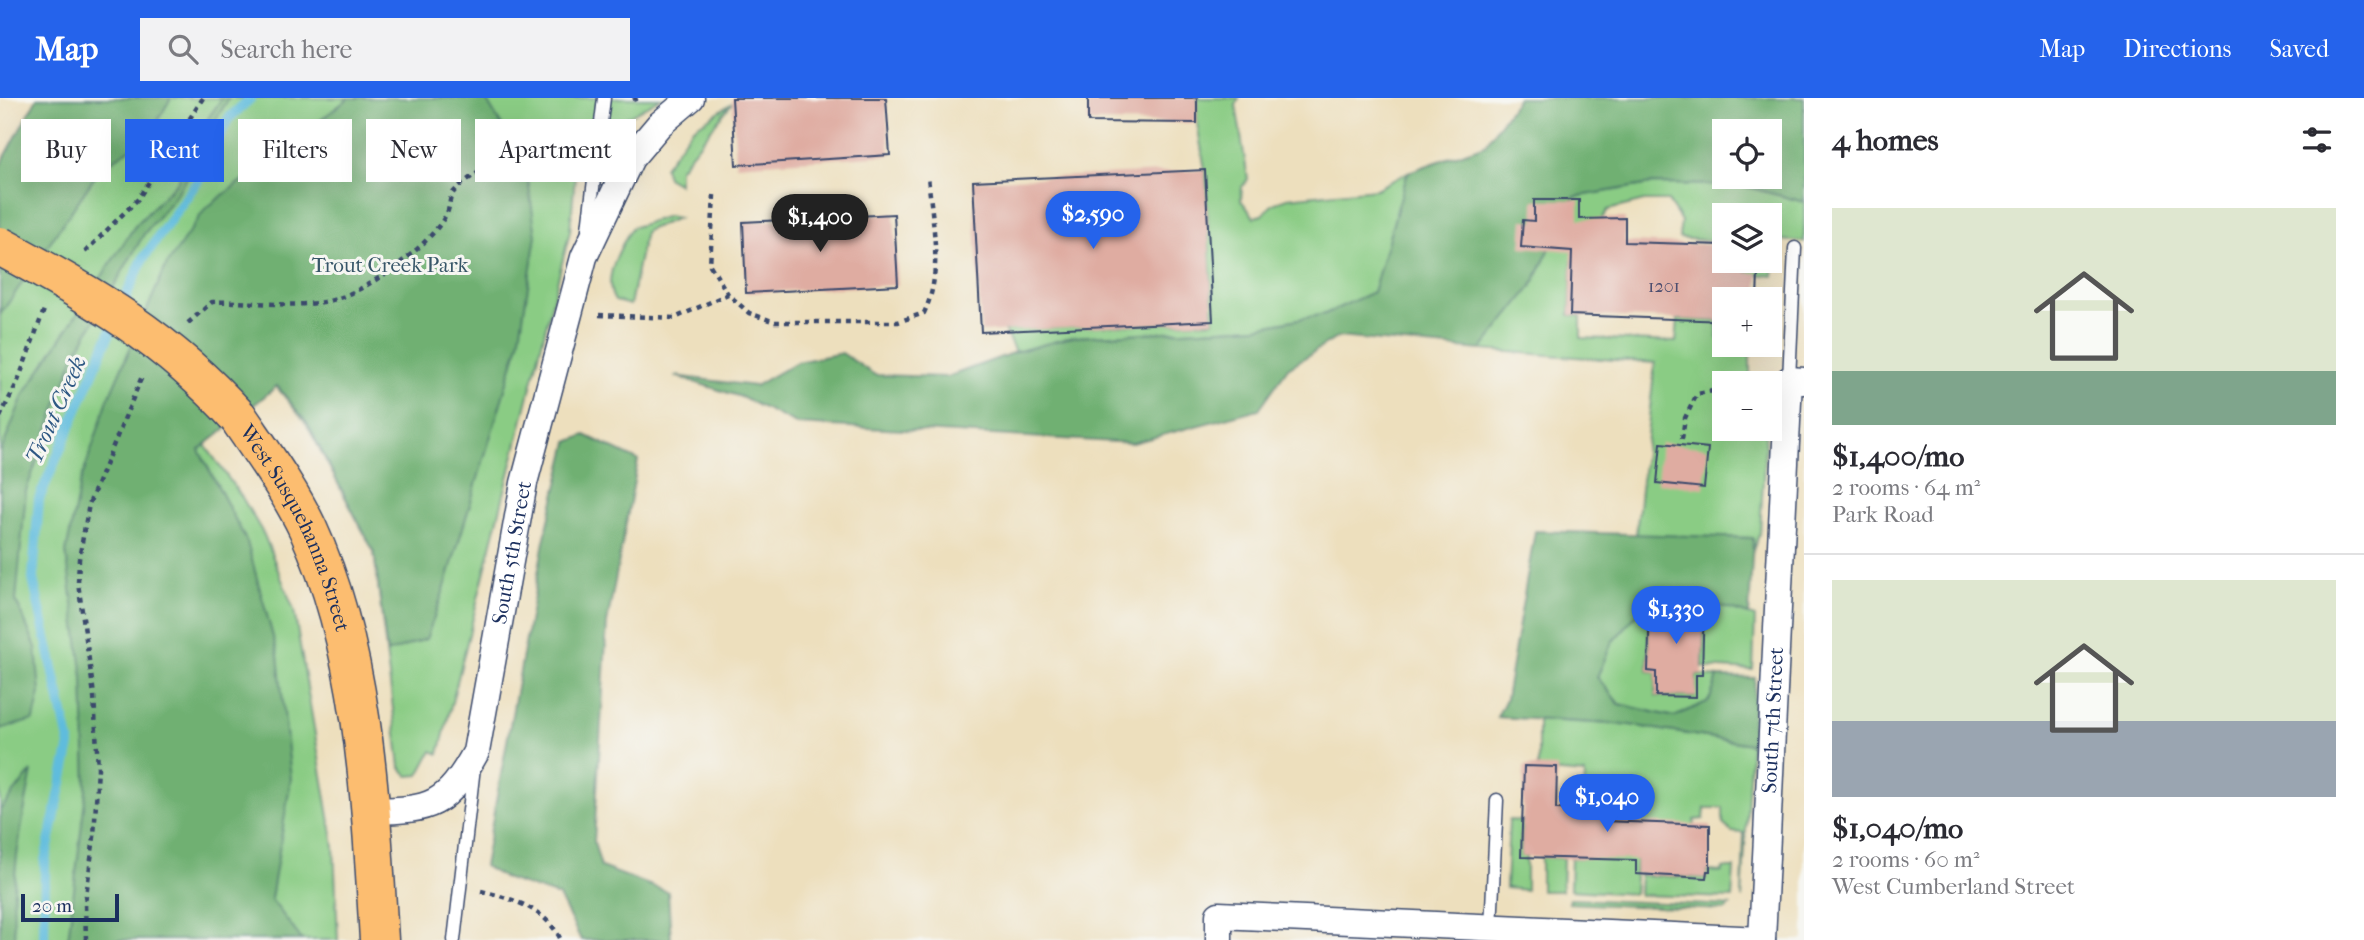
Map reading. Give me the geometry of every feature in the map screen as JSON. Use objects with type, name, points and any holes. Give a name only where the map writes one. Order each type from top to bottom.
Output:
[{"type":"main road","name":"West Susquehanna Street","points":[[0,246],[110,307],[172,351],[238,417],[287,488],[309,531],[332,593],[347,655],[372,811]]},
{"type":"main road","points":[[372,811],[379,940]]},
{"type":"street","points":[[584,257],[631,158],[659,125],[691,98]]},
{"type":"street","name":"South 5th Street","points":[[372,811],[413,810],[441,799],[457,786],[476,752],[524,483],[567,311],[584,257]]},
{"type":"street","name":"South 7th Street","points":[[1762,940],[1796,381]]},
{"type":"street","points":[[1219,928],[1762,940]]},
{"type":"lane","name":"South 5th Street","points":[[584,257],[604,98]]},
{"type":"lane","name":"South 7th Street","points":[[1795,248],[1796,381]]},
{"type":"lane","points":[[454,940],[476,752]]},
{"type":"lane","points":[[1491,934],[1497,800]]},
{"type":"path","points":[[83,254],[138,199],[203,98]]},
{"type":"path","points":[[184,328],[212,302],[304,303],[338,298],[363,286],[395,265],[436,229],[448,212],[452,194],[475,176]]},
{"type":"path","points":[[714,195],[710,265],[728,294],[749,313],[775,322],[898,322],[924,313],[933,293],[934,241],[928,176]]},
{"type":"path","points":[[567,311],[627,318],[675,318],[728,294]]},
{"type":"path","points":[[0,417],[18,381],[45,306]]},
{"type":"path","points":[[86,940],[85,903],[94,837],[98,768],[94,695],[78,583],[79,559],[89,504],[133,391],[148,368]]},
{"type":"path","points":[[1682,439],[1685,418],[1697,394],[1712,391]]},
{"type":"path","points":[[460,885],[505,897],[531,908],[552,922],[561,940]]},
{"type":"green space","points":[[37,98],[171,98],[159,119],[125,119],[125,152],[111,161],[111,119],[26,119]]},
{"type":"green space","name":"Trout Creek Park","points":[[61,98],[661,98],[623,119],[475,119],[475,182],[575,182],[570,231],[439,754],[432,751],[419,775],[408,776],[400,767],[374,552],[306,423],[276,386],[205,445],[243,499],[264,535],[294,610],[334,846],[338,940],[0,940],[0,197],[21,163],[21,182],[111,182],[111,119],[48,119]]},
{"type":"green space","points":[[222,98],[229,98],[216,119],[208,119]]},
{"type":"green space","points":[[349,98],[485,98],[498,119],[475,119],[475,182],[528,182],[536,236],[519,343],[445,587],[426,639],[387,653],[374,552],[307,423],[277,386],[199,450],[247,542],[278,655],[291,779],[271,899],[302,940],[68,940],[86,790],[83,678],[66,552],[80,484],[108,399],[166,266],[205,209],[240,182],[352,182],[352,119],[322,119]]},
{"type":"green space","points":[[1197,98],[1239,98],[1236,105],[1248,179],[1242,187],[1241,200],[1254,217],[1262,215],[1273,204],[1287,198],[1376,189],[1408,172],[1373,293],[1325,314],[1257,327],[1072,337],[1015,352],[1004,330],[1213,321],[1205,170],[1197,123]]},
{"type":"green space","points":[[1518,98],[1804,98],[1804,202],[1755,189],[1782,189],[1782,119],[1712,119],[1712,185],[1651,184],[1574,197],[1532,286],[1481,350],[1338,337],[1288,368],[1259,409],[1133,443],[796,424],[741,397],[675,376],[755,386],[797,362],[842,353],[875,375],[947,377],[1015,352],[1072,337],[1257,327],[1325,314],[1373,292],[1408,172],[1485,145]]},
{"type":"green space","points":[[732,103],[679,169],[679,184],[667,177],[664,167],[692,129]]},
{"type":"green space","points":[[21,127],[21,182],[91,182],[0,315],[0,166]]},
{"type":"green space","points":[[177,182],[184,182],[144,234],[76,353],[26,491],[16,601],[36,647],[40,693],[34,720],[0,729],[0,454],[23,396],[135,226]]},
{"type":"green space","points":[[1651,184],[1712,185],[1712,189],[1755,189],[1804,202],[1804,242],[1782,240],[1782,203],[1712,203],[1712,241],[1679,238],[1681,221],[1668,201],[1644,201],[1608,210],[1572,260],[1570,315],[1581,316],[1581,338],[1676,342],[1678,319],[1712,321],[1712,357],[1750,357],[1750,371],[1712,371],[1712,441],[1765,441],[1760,533],[1752,552],[1752,538],[1636,535],[1655,363],[1481,350],[1532,286],[1574,197]]},
{"type":"green space","points":[[668,216],[678,218],[645,231],[630,305],[615,301],[611,292],[611,274],[631,228]]},
{"type":"green space","points":[[1746,273],[1773,273],[1773,276]]},
{"type":"green space","points":[[585,435],[638,460],[607,623],[594,842],[601,867],[668,892],[671,940],[581,940],[559,896],[504,878],[484,866],[544,541],[568,442]]},
{"type":"green space","points":[[1535,531],[1753,538],[1749,615],[1704,601],[1650,600],[1612,642],[1597,677],[1619,704],[1674,717],[1709,701],[1718,677],[1755,678],[1751,744],[1630,725],[1497,717],[1506,699]]},
{"type":"green space","points":[[1650,600],[1648,671],[1656,672],[1656,696],[1695,697],[1696,675],[1718,677],[1709,701],[1675,717],[1619,704],[1597,677],[1612,642]]},
{"type":"green space","points":[[1704,601],[1755,617],[1753,670],[1703,667]]},
{"type":"green space","points":[[1538,720],[1630,725],[1751,744],[1742,899],[1744,833],[1732,832],[1723,824],[1723,808],[1705,808],[1704,819],[1694,820],[1695,825],[1637,847],[1634,894],[1570,890],[1571,858],[1602,858],[1603,811],[1594,810],[1594,793],[1584,792],[1585,774],[1538,770]]},
{"type":"green space","points":[[32,771],[15,876],[15,940],[0,940],[0,810]]},
{"type":"green space","points":[[1509,820],[1522,821],[1521,856],[1526,857],[1526,890],[1506,888]]},
{"type":"green space","points":[[1541,857],[1563,858],[1562,891],[1541,891]]},
{"type":"green space","points":[[1723,868],[1734,868],[1732,898],[1639,895],[1640,875],[1706,878],[1707,871],[1722,872]]},
{"type":"green space","points":[[1570,899],[1730,906],[1726,910],[1569,903]]},
{"type":"building","points":[[732,98],[886,98],[890,155],[736,165]]},
{"type":"building","points":[[1088,98],[1197,98],[1197,123],[1088,122]]},
{"type":"building","points":[[1205,170],[1213,321],[981,332],[973,181]]},
{"type":"building","points":[[1534,200],[1579,200],[1579,219],[1625,218],[1625,242],[1712,245],[1712,273],[1758,273],[1757,287],[1712,287],[1712,321],[1570,315],[1572,251],[1521,247],[1523,220],[1534,221]]},
{"type":"building","points":[[894,214],[898,285],[746,293],[743,222]]},
{"type":"building","points":[[1661,443],[1708,448],[1704,488],[1657,483]]},
{"type":"building","points":[[1650,600],[1704,601],[1702,675],[1696,675],[1696,697],[1656,696],[1656,672],[1648,671]]},
{"type":"building","points":[[1524,766],[1557,767],[1556,809],[1603,810],[1603,821],[1710,825],[1710,871],[1707,871],[1706,878],[1636,874],[1636,860],[1521,857]]},
{"type":"waterway","name":"Trout Creek","points":[[121,307],[143,259],[199,179],[228,119],[251,98]]},
{"type":"waterway","name":"Trout Creek","points":[[44,940],[45,861],[70,745],[33,579],[39,499],[115,321]]}]
